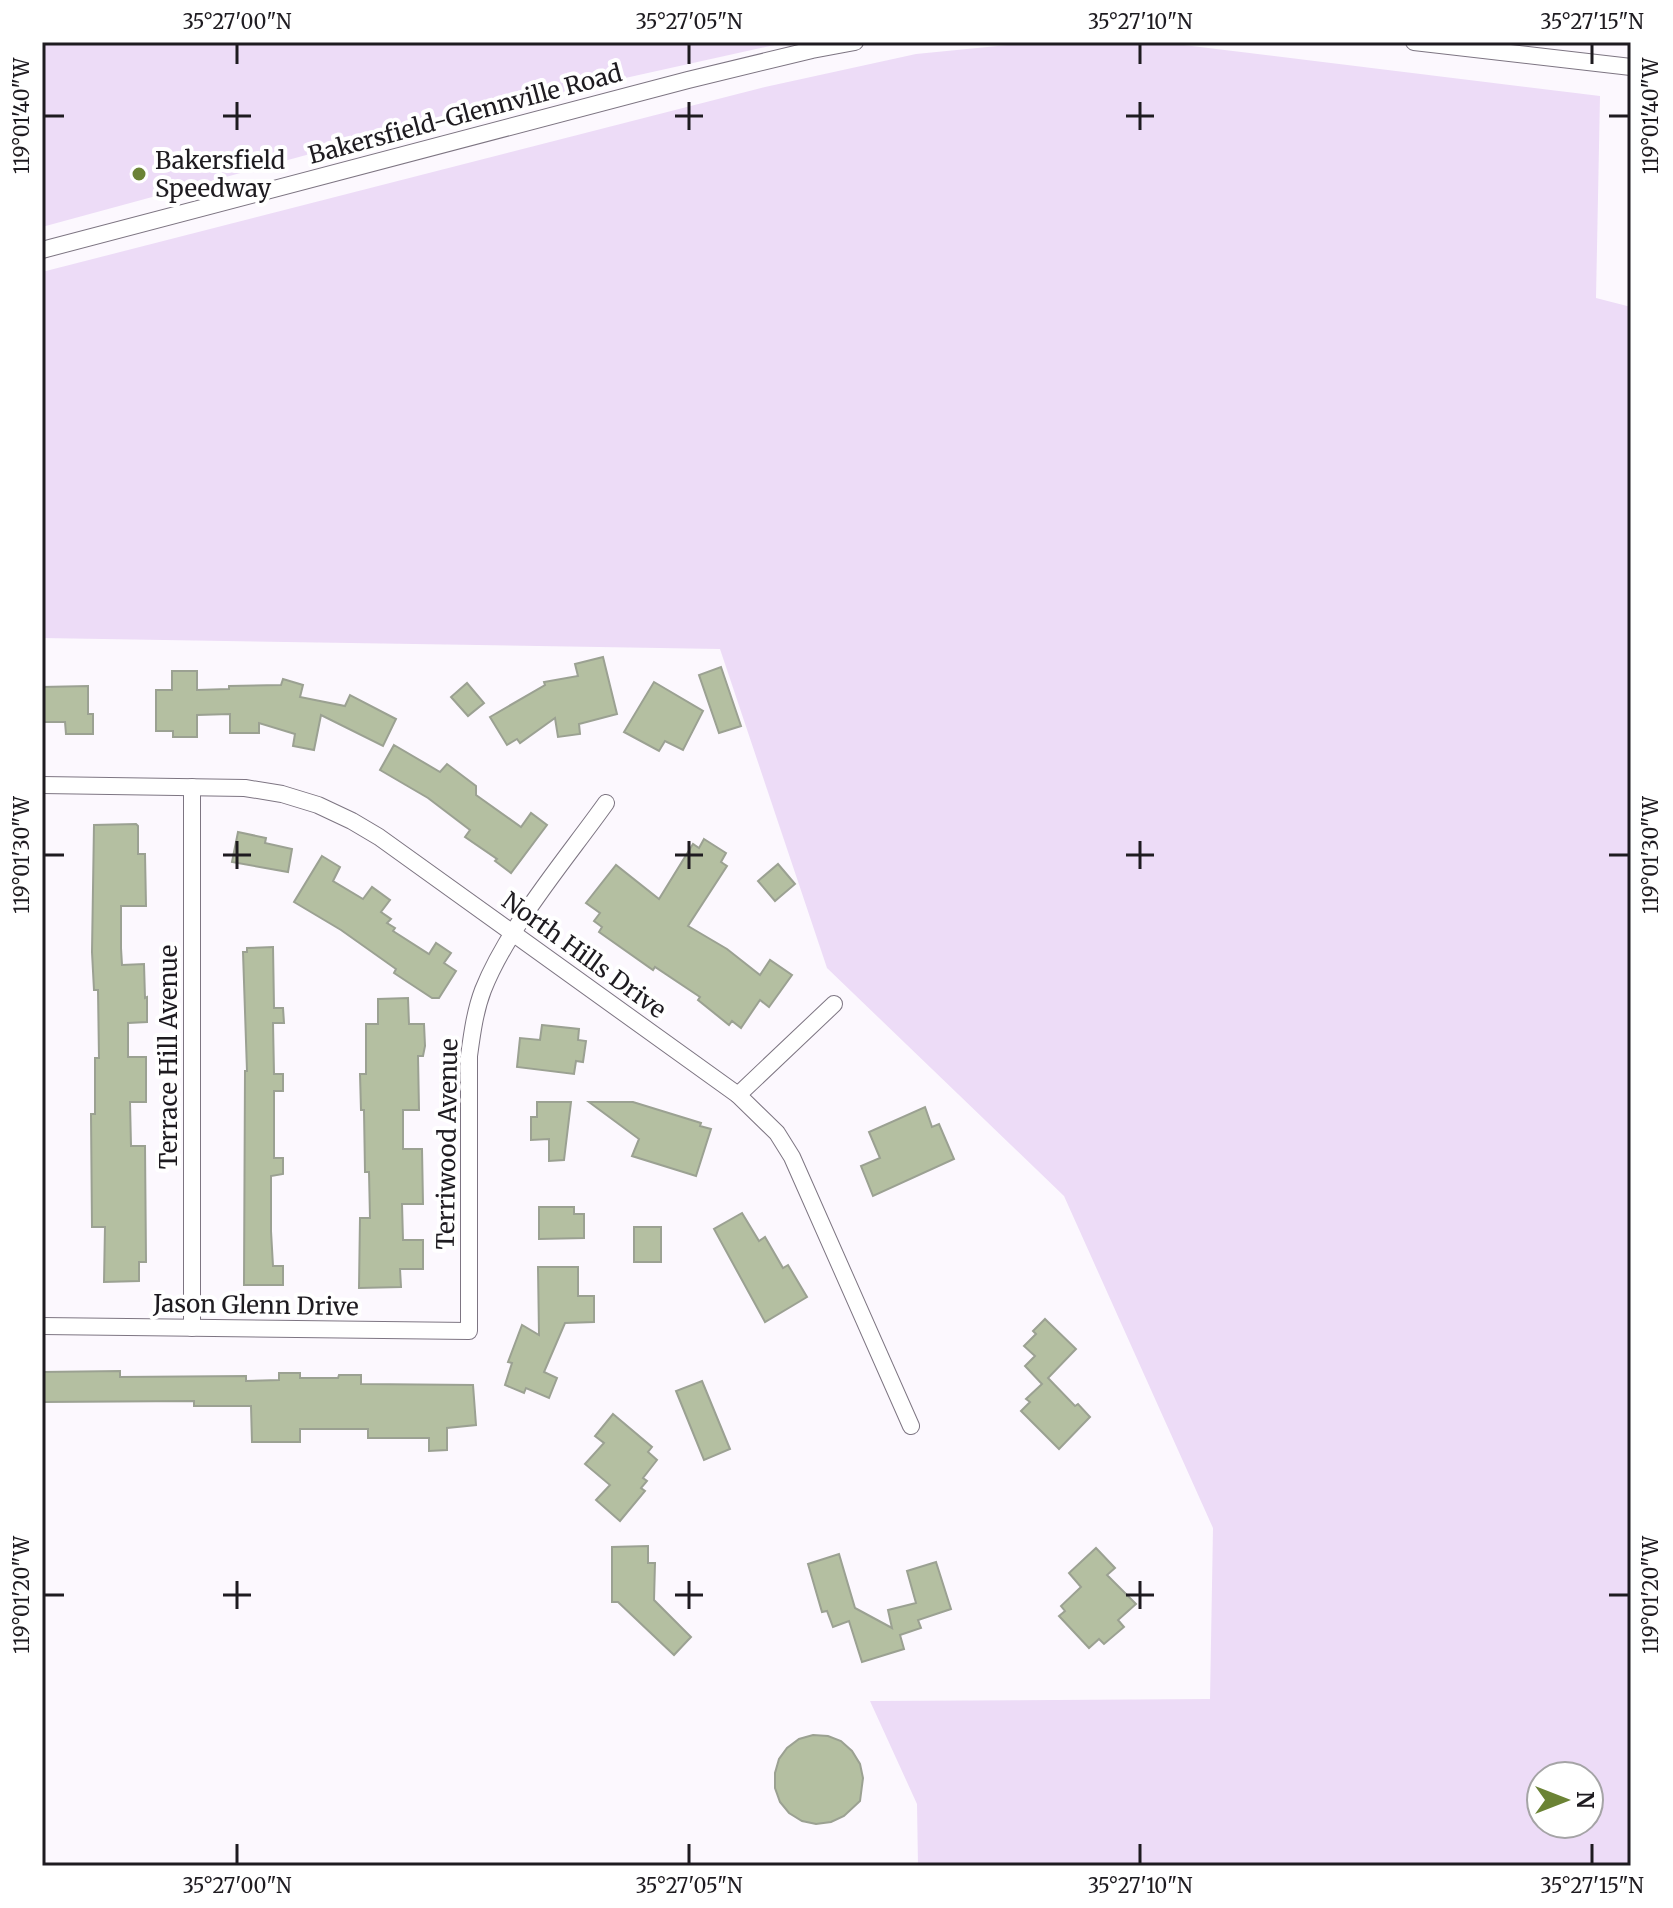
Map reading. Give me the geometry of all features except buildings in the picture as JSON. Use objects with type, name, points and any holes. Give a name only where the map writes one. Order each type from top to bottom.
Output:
[{"type":"street","name":"Bakersfield-Glennville Road","points":[[42,250],[688,80],[855,42]]},
{"type":"street","points":[[1414,42],[1631,67]]},
{"type":"street","name":"North Hills Drive","points":[[42,785],[245,788],[282,794],[329,810],[379,837],[738,1095],[777,1133],[792,1157],[911,1426]]},
{"type":"street","name":"Terrace Hill Avenue","points":[[192,787],[192,1328]]},
{"type":"street","name":"Terriwood Avenue","points":[[469,1331],[469,1056],[482,992],[513,934],[606,803]]},
{"type":"street","points":[[738,1095],[834,1004]]},
{"type":"street","name":"Jason Glenn Drive","points":[[42,1326],[469,1331]]},
{"type":"shaded area","name":"Bakersfield Speedway","points":[[42,42],[788,42],[431,121],[42,227]]},
{"type":"shaded area","points":[[1037,42],[1159,42],[1600,96],[1596,298],[1631,307],[1631,1866],[918,1866],[917,1804],[870,1701],[1210,1699],[1213,1528],[1064,1196],[827,968],[720,649],[42,638],[42,272],[765,87],[916,54]]},
{"type":"place","name":"Bakersfield Speedway","points":[[139,174]]}]
